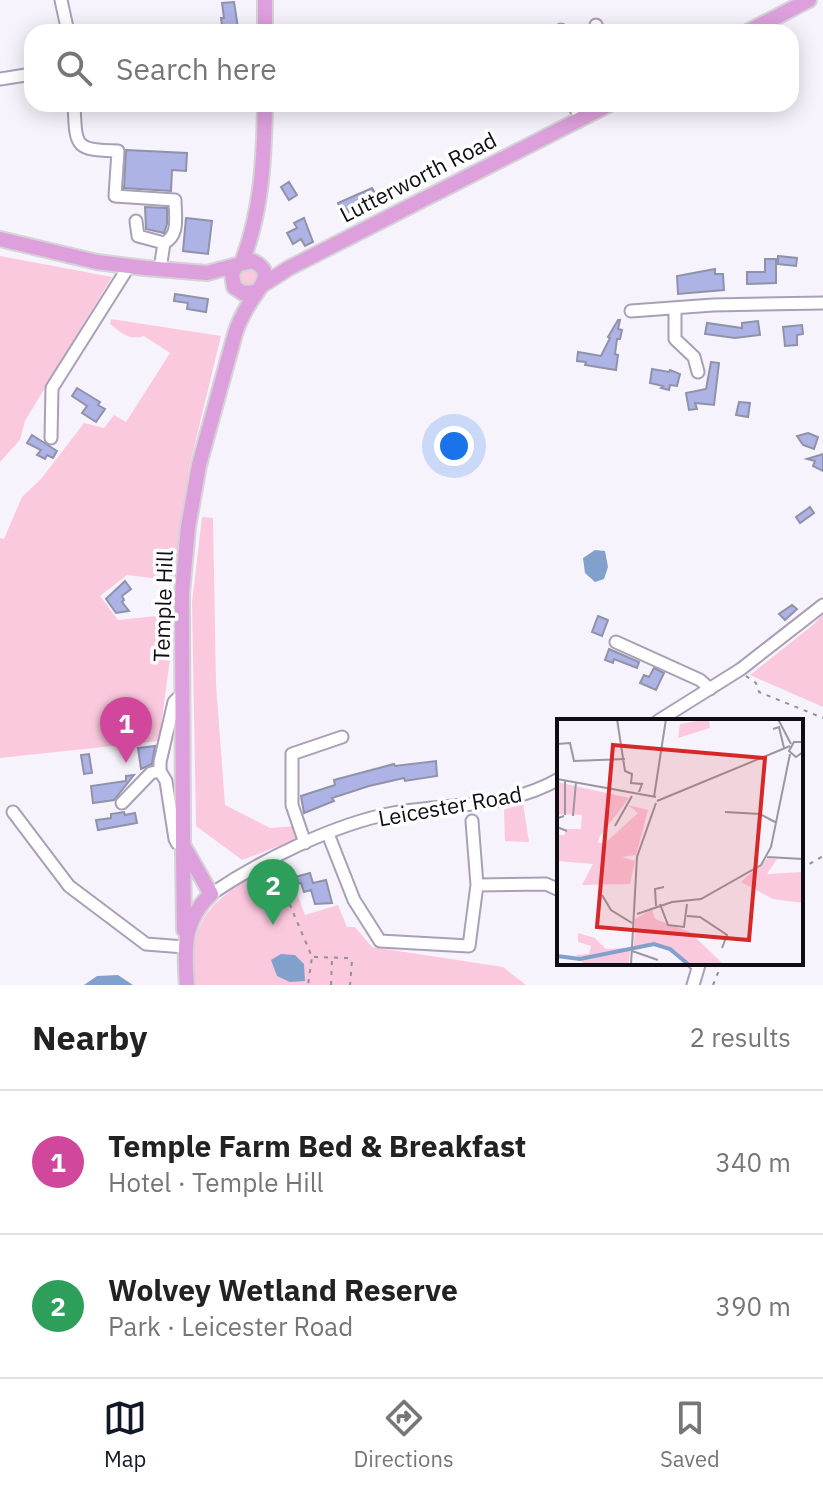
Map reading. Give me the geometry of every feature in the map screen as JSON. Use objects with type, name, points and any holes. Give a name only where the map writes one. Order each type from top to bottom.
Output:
[{"type":"main road","points":[[265,0],[265,24]]},
{"type":"main road","points":[[762,24],[806,1]]},
{"type":"main road","points":[[249,264],[261,186],[265,112]]},
{"type":"main road","name":"Lutterworth Road","points":[[260,288],[289,268],[594,112]]},
{"type":"main road","points":[[0,239],[97,262],[129,266],[207,273],[249,264],[289,268]]},
{"type":"main road","points":[[207,273],[248,294],[260,288],[265,274],[249,264]]},
{"type":"main road","points":[[237,289],[232,274],[249,264]]},
{"type":"main road","name":"Temple Hill","points":[[211,894],[183,845],[182,593],[188,527],[203,451],[240,318],[260,288]]},
{"type":"main road","name":"Temple Hill","points":[[237,289],[240,318]]},
{"type":"main road","points":[[183,845],[187,985]]},
{"type":"main road","points":[[184,947],[189,922],[199,905],[211,894]]},
{"type":"street","points":[[61,0],[66,24]]},
{"type":"street","points":[[0,79],[24,75]]},
{"type":"street","points":[[75,112],[77,137],[81,145],[88,151],[118,151],[115,196],[175,200],[175,232],[164,243],[138,236],[136,221]]},
{"type":"street","points":[[577,112],[580,119]]},
{"type":"street","points":[[160,269],[164,243]]},
{"type":"street","points":[[51,438],[51,391],[129,266]]},
{"type":"street","points":[[631,311],[713,305],[823,303]]},
{"type":"street","points":[[675,308],[675,339],[694,357],[698,372]]},
{"type":"street","points":[[661,719],[741,669],[823,605]]},
{"type":"street","points":[[616,642],[700,680],[710,689]]},
{"type":"street","points":[[182,699],[174,702],[160,771],[166,781],[175,839],[183,845]]},
{"type":"street","points":[[305,843],[292,805],[292,754],[342,737]]},
{"type":"street","points":[[122,803],[151,773],[160,771]]},
{"type":"street","name":"Leicester Road","points":[[211,894],[270,858],[328,834],[389,814],[435,806],[507,801],[557,780]]},
{"type":"street","points":[[13,812],[69,886],[146,944],[184,947]]},
{"type":"street","points":[[328,834],[354,900],[380,941],[469,946],[477,885],[472,821]]},
{"type":"street","points":[[477,885],[546,884],[557,889]]},
{"type":"street","points":[[693,985],[699,965]]},
{"type":"path","points":[[740,670],[756,683],[759,692],[823,718]]},
{"type":"path","points":[[803,868],[823,856]]},
{"type":"path","points":[[270,858],[312,957],[308,985]]},
{"type":"path","points":[[312,957],[348,958],[352,961],[350,985]]},
{"type":"path","points":[[331,985],[332,958]]},
{"type":"path","points":[[713,985],[721,965]]},
{"type":"shaded area","points":[[0,256],[112,277],[25,421],[20,440],[0,462]]},
{"type":"shaded area","points":[[241,267],[259,270],[259,285],[240,287],[236,273]]},
{"type":"shaded area","points":[[111,319],[221,336],[189,468],[175,581],[127,575],[100,596],[118,620],[176,614],[159,741],[0,758],[0,538],[4,539],[22,497],[41,479],[84,423],[104,428],[114,415],[126,422],[170,353],[144,336],[134,338],[122,333],[110,324]]},
{"type":"shaded area","points":[[202,517],[213,518],[216,684],[225,805],[270,828],[296,826],[300,838],[242,860],[196,826],[192,602]]},
{"type":"shaded area","points":[[823,614],[823,707],[750,675],[814,624]]},
{"type":"shaded area","points":[[523,803],[529,842],[505,841],[504,810]]},
{"type":"shaded area","points":[[285,861],[305,915],[338,905],[347,927],[355,927],[372,947],[503,967],[526,985],[195,985],[194,947],[205,916],[241,884]]},
{"type":"water","points":[[595,550],[605,551],[608,567],[604,579],[595,582],[585,573],[583,558]]},
{"type":"water","points":[[281,954],[295,955],[304,964],[305,981],[290,982],[277,976],[271,960]]},
{"type":"water","points":[[118,975],[133,985],[84,985],[97,976]]},
{"type":"building","points":[[234,2],[237,24],[222,24],[222,3]]},
{"type":"building","points":[[126,150],[187,153],[186,171],[172,170],[171,191],[124,188]]},
{"type":"building","points":[[289,182],[297,195],[289,200],[281,187]]},
{"type":"building","points":[[372,188],[378,199],[342,212],[338,203]]},
{"type":"building","points":[[145,207],[167,208],[164,233],[146,229]]},
{"type":"building","points":[[186,218],[212,221],[208,254],[183,251]]},
{"type":"building","points":[[304,218],[313,242],[305,246],[301,239],[293,244],[287,233],[297,228],[294,223]]},
{"type":"building","points":[[778,256],[797,258],[796,266],[778,264]]},
{"type":"building","points":[[765,259],[776,259],[776,283],[747,284],[747,272],[765,272]]},
{"type":"building","points":[[715,269],[715,274],[723,274],[724,290],[678,294],[677,276]]},
{"type":"building","points":[[175,294],[208,299],[206,312],[187,309],[188,303],[174,301]]},
{"type":"building","points":[[618,320],[618,329],[622,330],[620,339],[617,339],[616,370],[577,361],[578,352],[601,356]]},
{"type":"building","points":[[758,321],[760,335],[735,338],[705,334],[707,323],[742,328],[742,323]]},
{"type":"building","points":[[802,325],[803,334],[797,335],[797,345],[785,346],[783,327]]},
{"type":"building","points":[[711,362],[719,363],[714,405],[695,403],[697,409],[689,410],[686,393],[706,389]]},
{"type":"building","points":[[652,369],[680,374],[677,386],[670,385],[669,390],[650,383]]},
{"type":"building","points":[[77,388],[100,402],[98,405],[105,409],[96,422],[82,413],[87,406],[72,396]]},
{"type":"building","points":[[739,402],[750,403],[748,417],[736,415]]},
{"type":"building","points":[[808,433],[818,437],[814,449],[803,445],[797,436]]},
{"type":"building","points":[[32,435],[57,451],[53,458],[47,455],[45,459],[37,455],[41,450],[27,443]]},
{"type":"building","points":[[823,454],[823,471],[813,466],[815,461],[807,459]]},
{"type":"building","points":[[810,507],[814,513],[800,523],[796,517]]},
{"type":"building","points":[[125,581],[131,589],[122,596],[122,602],[129,611],[116,613],[106,599]]},
{"type":"building","points":[[792,605],[797,609],[785,620],[779,614]]},
{"type":"building","points":[[598,616],[608,620],[602,636],[592,632]]},
{"type":"building","points":[[609,649],[639,662],[637,668],[614,659],[613,663],[605,660]]},
{"type":"building","points":[[654,668],[664,673],[656,690],[640,683],[644,675],[649,677]]},
{"type":"building","points":[[155,746],[152,764],[141,769],[138,748]]},
{"type":"building","points":[[89,754],[92,773],[84,774],[81,755]]},
{"type":"building","points":[[436,761],[437,776],[405,781],[404,778],[369,786],[332,798],[334,801],[304,813],[301,796],[335,785],[334,780],[394,764]]},
{"type":"building","points":[[134,775],[114,800],[93,803],[91,786],[126,781],[126,776]]},
{"type":"building","points":[[124,812],[125,815],[135,813],[137,823],[98,830],[96,820]]},
{"type":"building","points":[[310,873],[313,883],[326,880],[332,903],[315,904],[311,890],[304,892],[301,883],[297,884],[295,877]]},
{"type":"place","name":"Temple Farm Bed & Breakfast","points":[[126,763]]},
{"type":"place","name":"Wolvey Wetland Reserve","points":[[273,925]]}]
